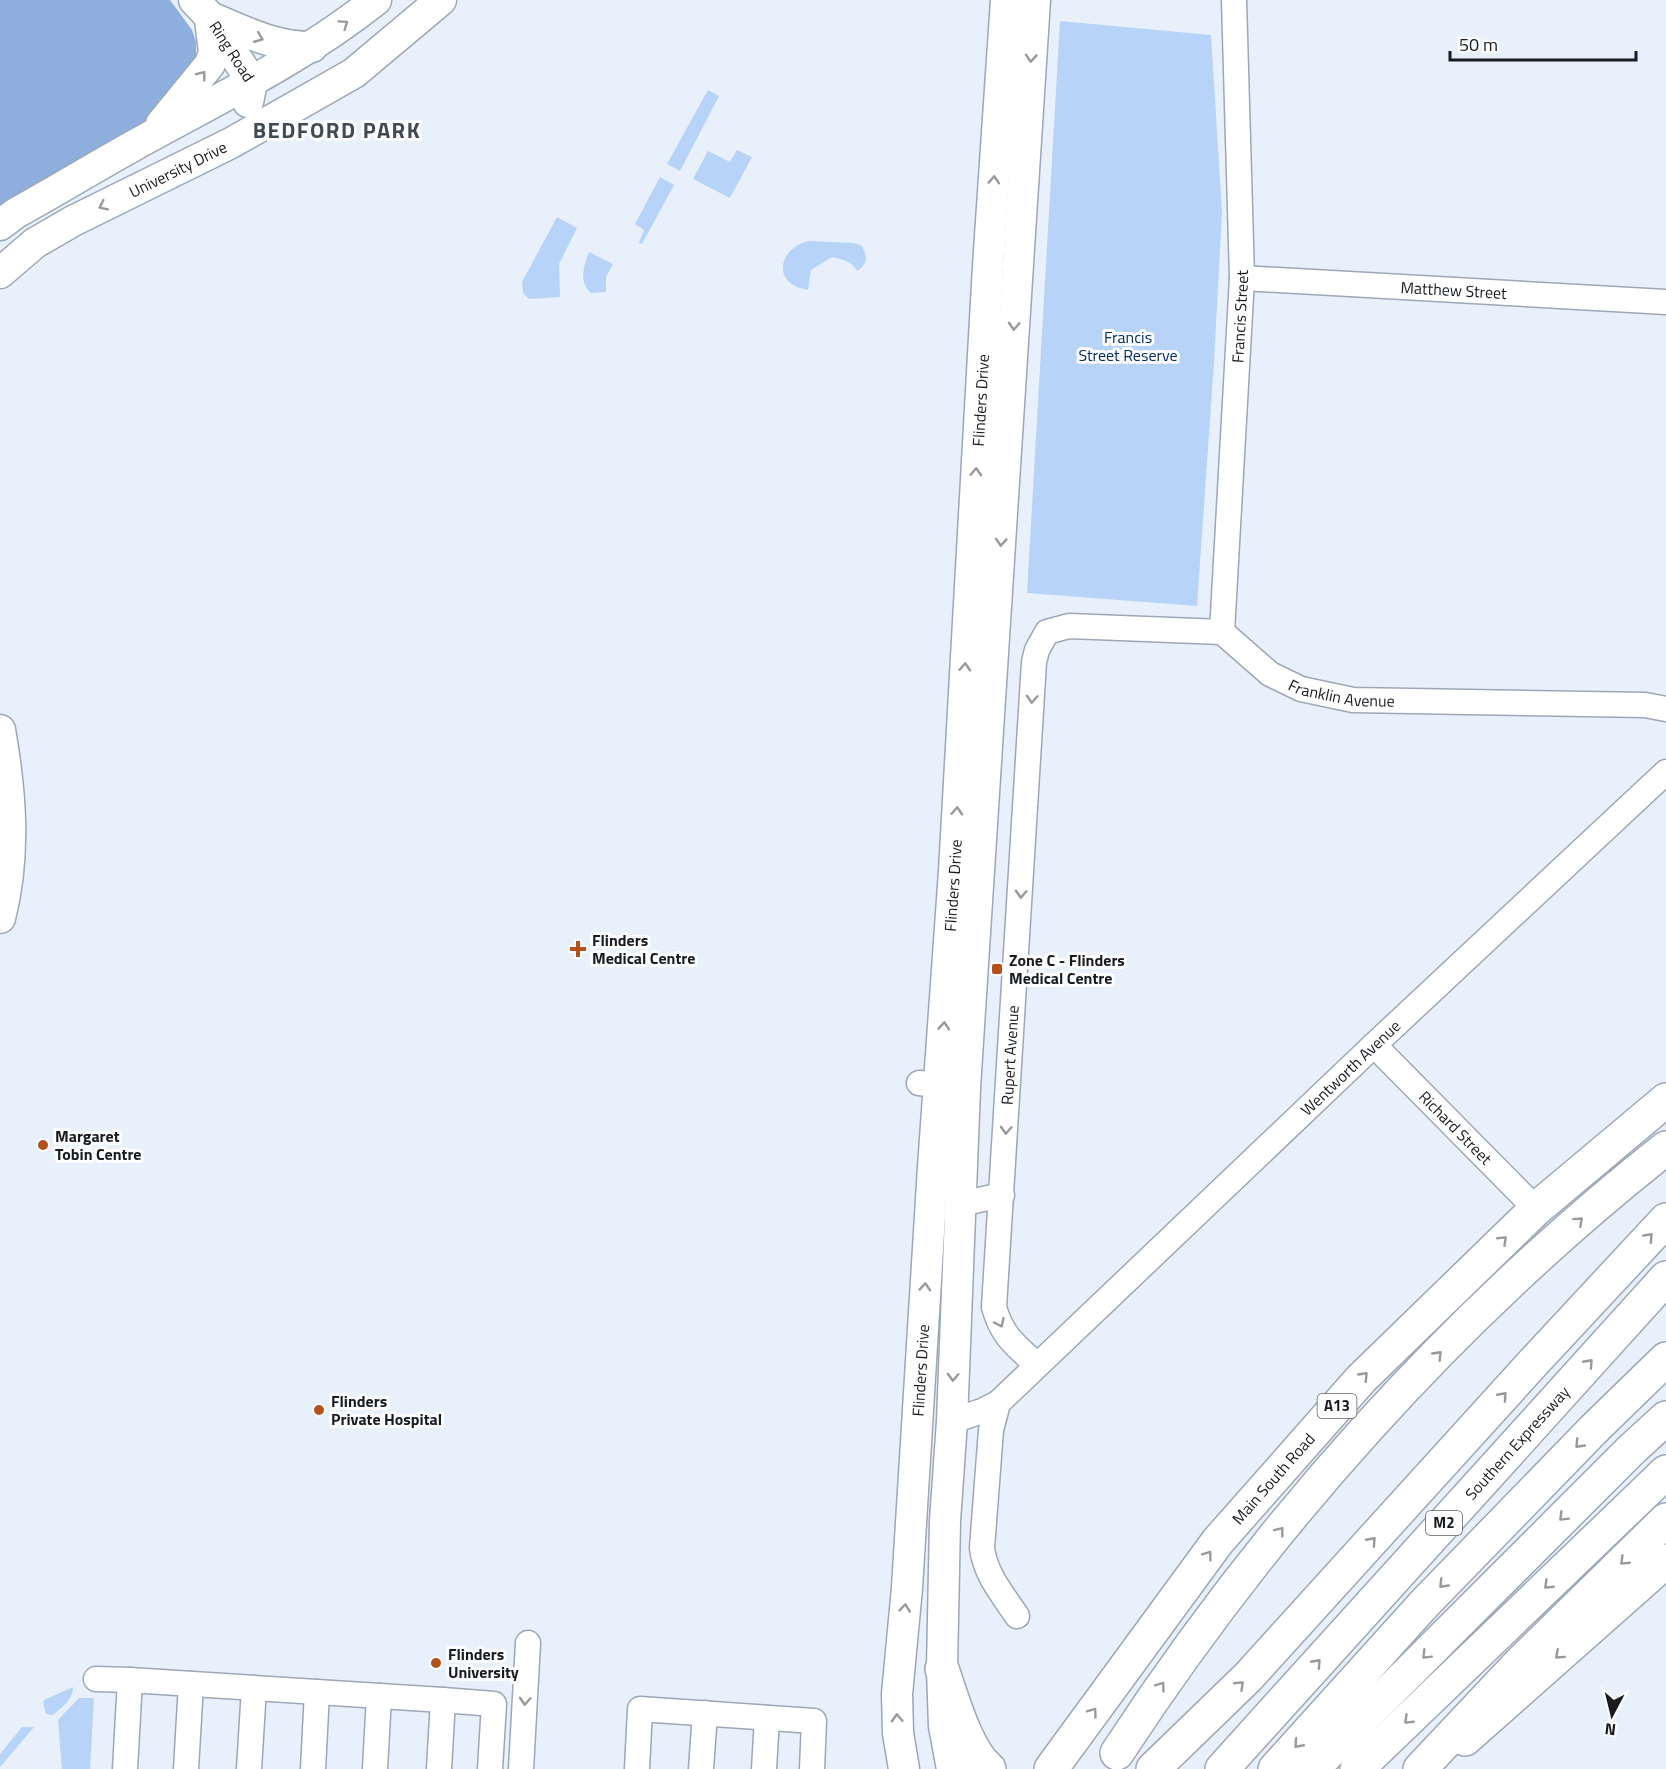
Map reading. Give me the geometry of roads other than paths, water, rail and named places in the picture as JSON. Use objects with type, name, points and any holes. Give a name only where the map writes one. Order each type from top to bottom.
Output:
[{"type":"highway","name":"Main South Road","points":[[1052,1766],[1218,1541],[1360,1379],[1536,1209],[1666,1100]]},
{"type":"highway","points":[[1117,1753],[1207,1623],[1292,1516],[1383,1412],[1479,1313],[1614,1189],[1666,1148]]},
{"type":"highway","points":[[1153,1769],[1248,1677],[1666,1220]]},
{"type":"highway","name":"Southern Expressway","points":[[1222,1769],[1666,1278]]},
{"type":"highway","name":"M2","points":[[1275,1769],[1424,1604],[1594,1429],[1666,1359]]},
{"type":"highway","points":[[1312,1769],[1631,1450],[1666,1418]]},
{"type":"highway","points":[[1357,1769],[1666,1472]]},
{"type":"highway","points":[[1420,1769],[1518,1665],[1666,1520]]},
{"type":"highway","points":[[1432,1769],[1666,1561]]},
{"type":"highway","points":[[942,1669],[969,1739],[981,1761],[989,1769]]},
{"type":"street","points":[[0,225],[16,213],[312,47],[376,0]]},
{"type":"street","name":"Flinders Drive","points":[[975,725],[988,266],[1006,0]]},
{"type":"street","name":"Flinders Drive","points":[[904,1769],[897,1724],[899,1666],[907,1587],[933,1167],[975,725],[1035,0]]},
{"type":"street","name":"Francis Street","points":[[1222,632],[1242,278],[1234,0]]},
{"type":"street","points":[[252,82],[271,89],[289,91],[303,88],[339,69],[385,34],[435,5]]},
{"type":"street","name":"University Drive","points":[[0,273],[35,243],[73,221],[231,144],[354,73],[435,5]]},
{"type":"street","points":[[202,9],[273,43],[291,47],[312,47]]},
{"type":"street","points":[[151,136],[210,64],[214,52],[202,9]]},
{"type":"street","name":"Ring Road","points":[[202,9],[252,82],[245,117],[231,144]]},
{"type":"street","name":"Matthew Street","points":[[1242,278],[1666,302]]},
{"type":"street","name":"Rupert Avenue","points":[[1037,1365],[1011,1342],[999,1325],[994,1306],[1034,663],[1040,642],[1047,632],[1069,626],[1222,632]]},
{"type":"street","name":"Franklin Avenue","points":[[1222,632],[1270,674],[1301,689],[1353,700],[1645,705],[1666,709]]},
{"type":"street","points":[[0,730],[7,766],[11,853],[0,918]]},
{"type":"street","name":"Wentworth Avenue","points":[[1037,1365],[1666,772]]},
{"type":"street","name":"Richard Street","points":[[1374,1045],[1536,1209]]},
{"type":"street","name":"Flinders Drive","points":[[941,1085],[960,1204],[952,1421],[945,1532],[942,1669],[944,1726],[952,1769]]},
{"type":"street","points":[[960,1204],[1002,1195]]},
{"type":"street","points":[[952,1421],[998,1403],[1037,1365]]},
{"type":"street","points":[[998,1403],[991,1430],[982,1548],[985,1563],[993,1579],[1017,1617]]},
{"type":"street","points":[[521,1769],[528,1643]]},
{"type":"street","points":[[899,1666],[942,1669]]},
{"type":"street","points":[[96,1679],[494,1704],[490,1769]]},
{"type":"street","points":[[125,1769],[130,1680]]},
{"type":"street","points":[[186,1769],[191,1684]]},
{"type":"street","points":[[249,1769],[254,1688]]},
{"type":"street","points":[[314,1769],[317,1692]]},
{"type":"street","points":[[375,1769],[378,1696]]},
{"type":"street","points":[[439,1769],[443,1700]]},
{"type":"street","points":[[637,1769],[640,1708],[814,1721],[812,1769]]},
{"type":"street","points":[[701,1769],[705,1713]]},
{"type":"street","points":[[764,1769],[767,1718]]},
{"type":"place","name":"Flinders Medical Centre","points":[[578,949]]},
{"type":"place","name":"Zone C - Flinders Medical Centre","points":[[997,969]]},
{"type":"place","name":"Margaret Tobin Centre","points":[[43,1145]]},
{"type":"place","name":"Flinders Private Hospital","points":[[319,1410]]},
{"type":"place","name":"Flinders University","points":[[436,1663]]},
{"type":"district","name":"BEDFORD PARK","points":[[337,130]]},
{"type":"park label","name":"Francis Street Reserve","points":[[1128,346]]}]
